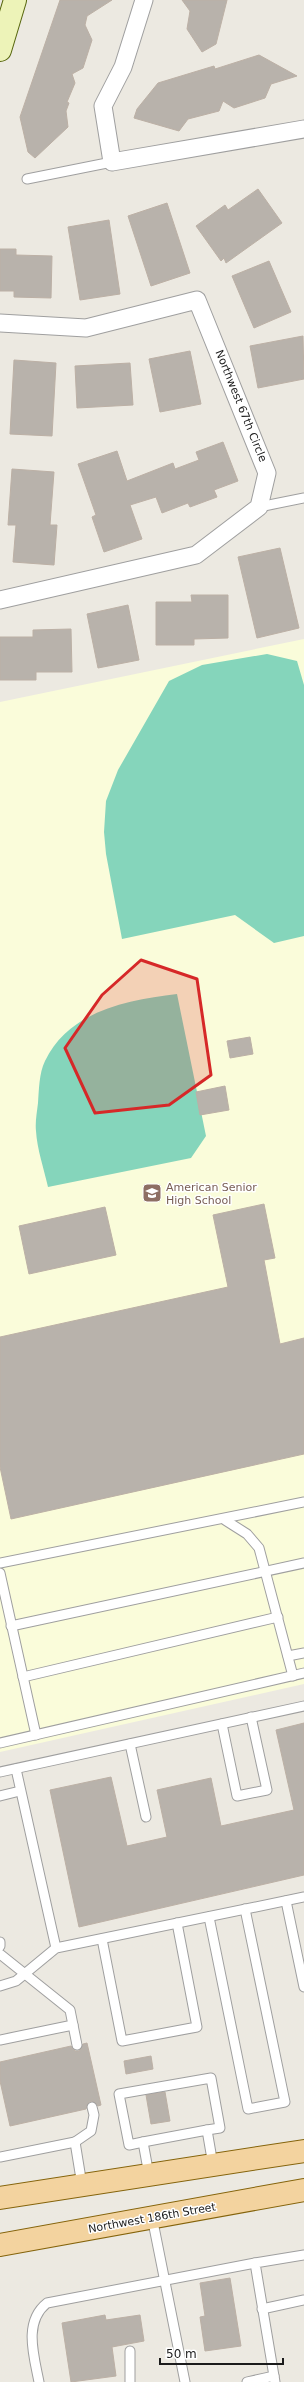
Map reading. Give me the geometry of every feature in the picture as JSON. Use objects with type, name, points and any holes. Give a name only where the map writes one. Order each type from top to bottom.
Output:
[{"type":"main road","points":[[0,50],[15,0]]},
{"type":"main road","points":[[0,2198],[304,2151]]},
{"type":"main road","name":"Northwest 186th Street","points":[[0,2245],[304,2190]]},
{"type":"street","points":[[144,0],[123,66],[103,106],[112,162],[304,129]]},
{"type":"street","name":"Northwest 67th Circle","points":[[0,323],[86,328],[197,300],[267,473],[259,507]]},
{"type":"street","points":[[0,600],[196,555],[259,507]]},
{"type":"lane","points":[[27,179],[112,162]]},
{"type":"lane","points":[[259,507],[304,498]]},
{"type":"lane","points":[[0,1563],[225,1520],[304,1502]]},
{"type":"lane","points":[[225,1520],[252,1540],[259,1548],[293,1676]]},
{"type":"lane","points":[[12,1626],[304,1563]]},
{"type":"lane","points":[[0,1573],[36,1735]]},
{"type":"lane","points":[[23,1677],[278,1618]]},
{"type":"lane","points":[[288,1656],[304,1653]]},
{"type":"lane","points":[[0,1743],[304,1673]]},
{"type":"lane","points":[[0,1772],[304,1706]]},
{"type":"lane","points":[[222,1724],[237,1796],[267,1790],[252,1717]]},
{"type":"lane","points":[[130,1744],[146,1817]]},
{"type":"lane","points":[[16,1769],[56,1948]]},
{"type":"lane","points":[[0,1796],[20,1791]]},
{"type":"lane","points":[[0,1986],[16,1981],[56,1948],[304,1897]]},
{"type":"lane","points":[[286,1901],[304,1987]]},
{"type":"lane","points":[[209,1917],[248,2109],[285,2102],[245,1909]]},
{"type":"lane","points":[[102,1939],[122,2041],[197,2027],[177,1924]]},
{"type":"lane","points":[[0,1954],[70,2010],[77,2045]]},
{"type":"lane","points":[[0,2040],[73,2025]]},
{"type":"lane","points":[[211,2078],[220,2128],[207,2130],[128,2145],[119,2094],[211,2078]]},
{"type":"lane","points":[[0,2157],[75,2142],[91,2131],[94,2115],[92,2107]]},
{"type":"lane","points":[[207,2130],[213,2165]]},
{"type":"lane","points":[[75,2142],[82,2185]]},
{"type":"lane","points":[[143,2142],[149,2175]]},
{"type":"lane","points":[[152,2217],[185,2382]]},
{"type":"lane","points":[[39,2382],[32,2345],[33,2320],[38,2310],[47,2303],[164,2279],[304,2254]]},
{"type":"lane","points":[[246,2382],[275,2379],[255,2263]]},
{"type":"lane","points":[[262,2308],[304,2300]]},
{"type":"lane","points":[[130,2351],[130,2382]]},
{"type":"highlighted area","points":[[141,960],[197,979],[211,1075],[169,1105],[95,1113],[65,1048],[102,995]]},
{"type":"shaded area","name":"American Senior High School","points":[[304,639],[304,1684],[0,1752],[0,702]]},
{"type":"green space","points":[[267,654],[297,661],[304,685],[304,936],[274,943],[235,915],[122,939],[106,854],[104,832],[106,801],[118,770],[169,681],[202,665]]},
{"type":"green space","points":[[177,994],[206,1136],[191,1158],[48,1187],[38,1145],[36,1121],[42,1071],[45,1061],[56,1044],[69,1030],[84,1019],[101,1011],[139,1000]]},
{"type":"building","points":[[60,0],[112,0],[87,16],[85,25],[92,40],[83,68],[72,74],[75,83],[67,102],[69,103],[66,111],[68,127],[35,158],[28,152],[20,117]]},
{"type":"building","points":[[182,0],[227,0],[216,44],[202,52],[187,29],[190,11]]},
{"type":"building","points":[[259,55],[297,76],[271,84],[265,98],[234,108],[223,101],[219,111],[188,119],[179,131],[134,118],[137,109],[158,83],[214,66],[215,69]]},
{"type":"building","points":[[258,189],[282,223],[226,263],[224,258],[221,261],[196,226],[225,205],[228,210]]},
{"type":"building","points":[[167,203],[190,273],[151,286],[128,216]]},
{"type":"building","points":[[109,220],[120,294],[80,300],[68,227]]},
{"type":"building","points":[[0,249],[16,249],[16,255],[52,256],[51,298],[14,297],[14,291],[0,291]]},
{"type":"building","points":[[269,261],[291,312],[254,328],[232,276]]},
{"type":"building","points":[[303,336],[304,379],[258,388],[250,346]]},
{"type":"building","points":[[190,351],[201,404],[160,412],[149,359]]},
{"type":"building","points":[[14,360],[56,363],[52,436],[10,434]]},
{"type":"building","points":[[130,363],[133,405],[77,408],[75,366]]},
{"type":"building","points":[[223,442],[238,481],[214,490],[217,497],[190,507],[188,503],[162,513],[156,497],[130,505],[142,539],[104,552],[92,517],[96,515],[78,464],[117,451],[127,481],[173,463],[175,469],[199,460],[196,452]]},
{"type":"building","points":[[12,469],[54,472],[50,525],[57,525],[54,565],[13,562],[16,525],[8,525]]},
{"type":"building","points":[[280,548],[299,628],[257,638],[238,557]]},
{"type":"building","points":[[191,595],[228,595],[228,638],[194,639],[194,645],[156,645],[156,602],[192,602]]},
{"type":"building","points":[[128,605],[139,660],[98,668],[87,614]]},
{"type":"building","points":[[71,629],[72,672],[36,672],[36,680],[0,680],[0,637],[33,637],[33,630]]},
{"type":"building","points":[[250,1037],[253,1054],[230,1058],[227,1041]]},
{"type":"building","points":[[225,1086],[229,1110],[200,1115],[196,1092]]},
{"type":"building","points":[[264,1204],[275,1258],[264,1260],[280,1344],[304,1338],[304,1454],[11,1519],[0,1467],[0,1337],[228,1287],[213,1215]]},
{"type":"building","points":[[105,1207],[116,1255],[29,1274],[19,1226]]},
{"type":"building","points":[[304,1723],[304,1875],[79,1927],[50,1790],[111,1777],[127,1846],[167,1837],[157,1790],[211,1778],[221,1826],[294,1810],[276,1730]]},
{"type":"building","points":[[87,2043],[101,2105],[98,2106],[96,2103],[91,2101],[88,2103],[86,2109],[10,2126],[0,2081],[0,2062],[71,2046],[75,2051],[79,2051],[83,2044]]},
{"type":"building","points":[[151,2056],[153,2069],[126,2074],[124,2061]]},
{"type":"building","points":[[165,2092],[170,2121],[151,2124],[146,2095]]},
{"type":"building","points":[[230,2278],[241,2346],[205,2351],[200,2317],[205,2316],[200,2283]]},
{"type":"building","points":[[105,2315],[106,2320],[140,2315],[144,2341],[112,2347],[116,2376],[71,2382],[62,2323]]},
{"type":"place","name":"American Senior High School","points":[[152,1193]]}]
